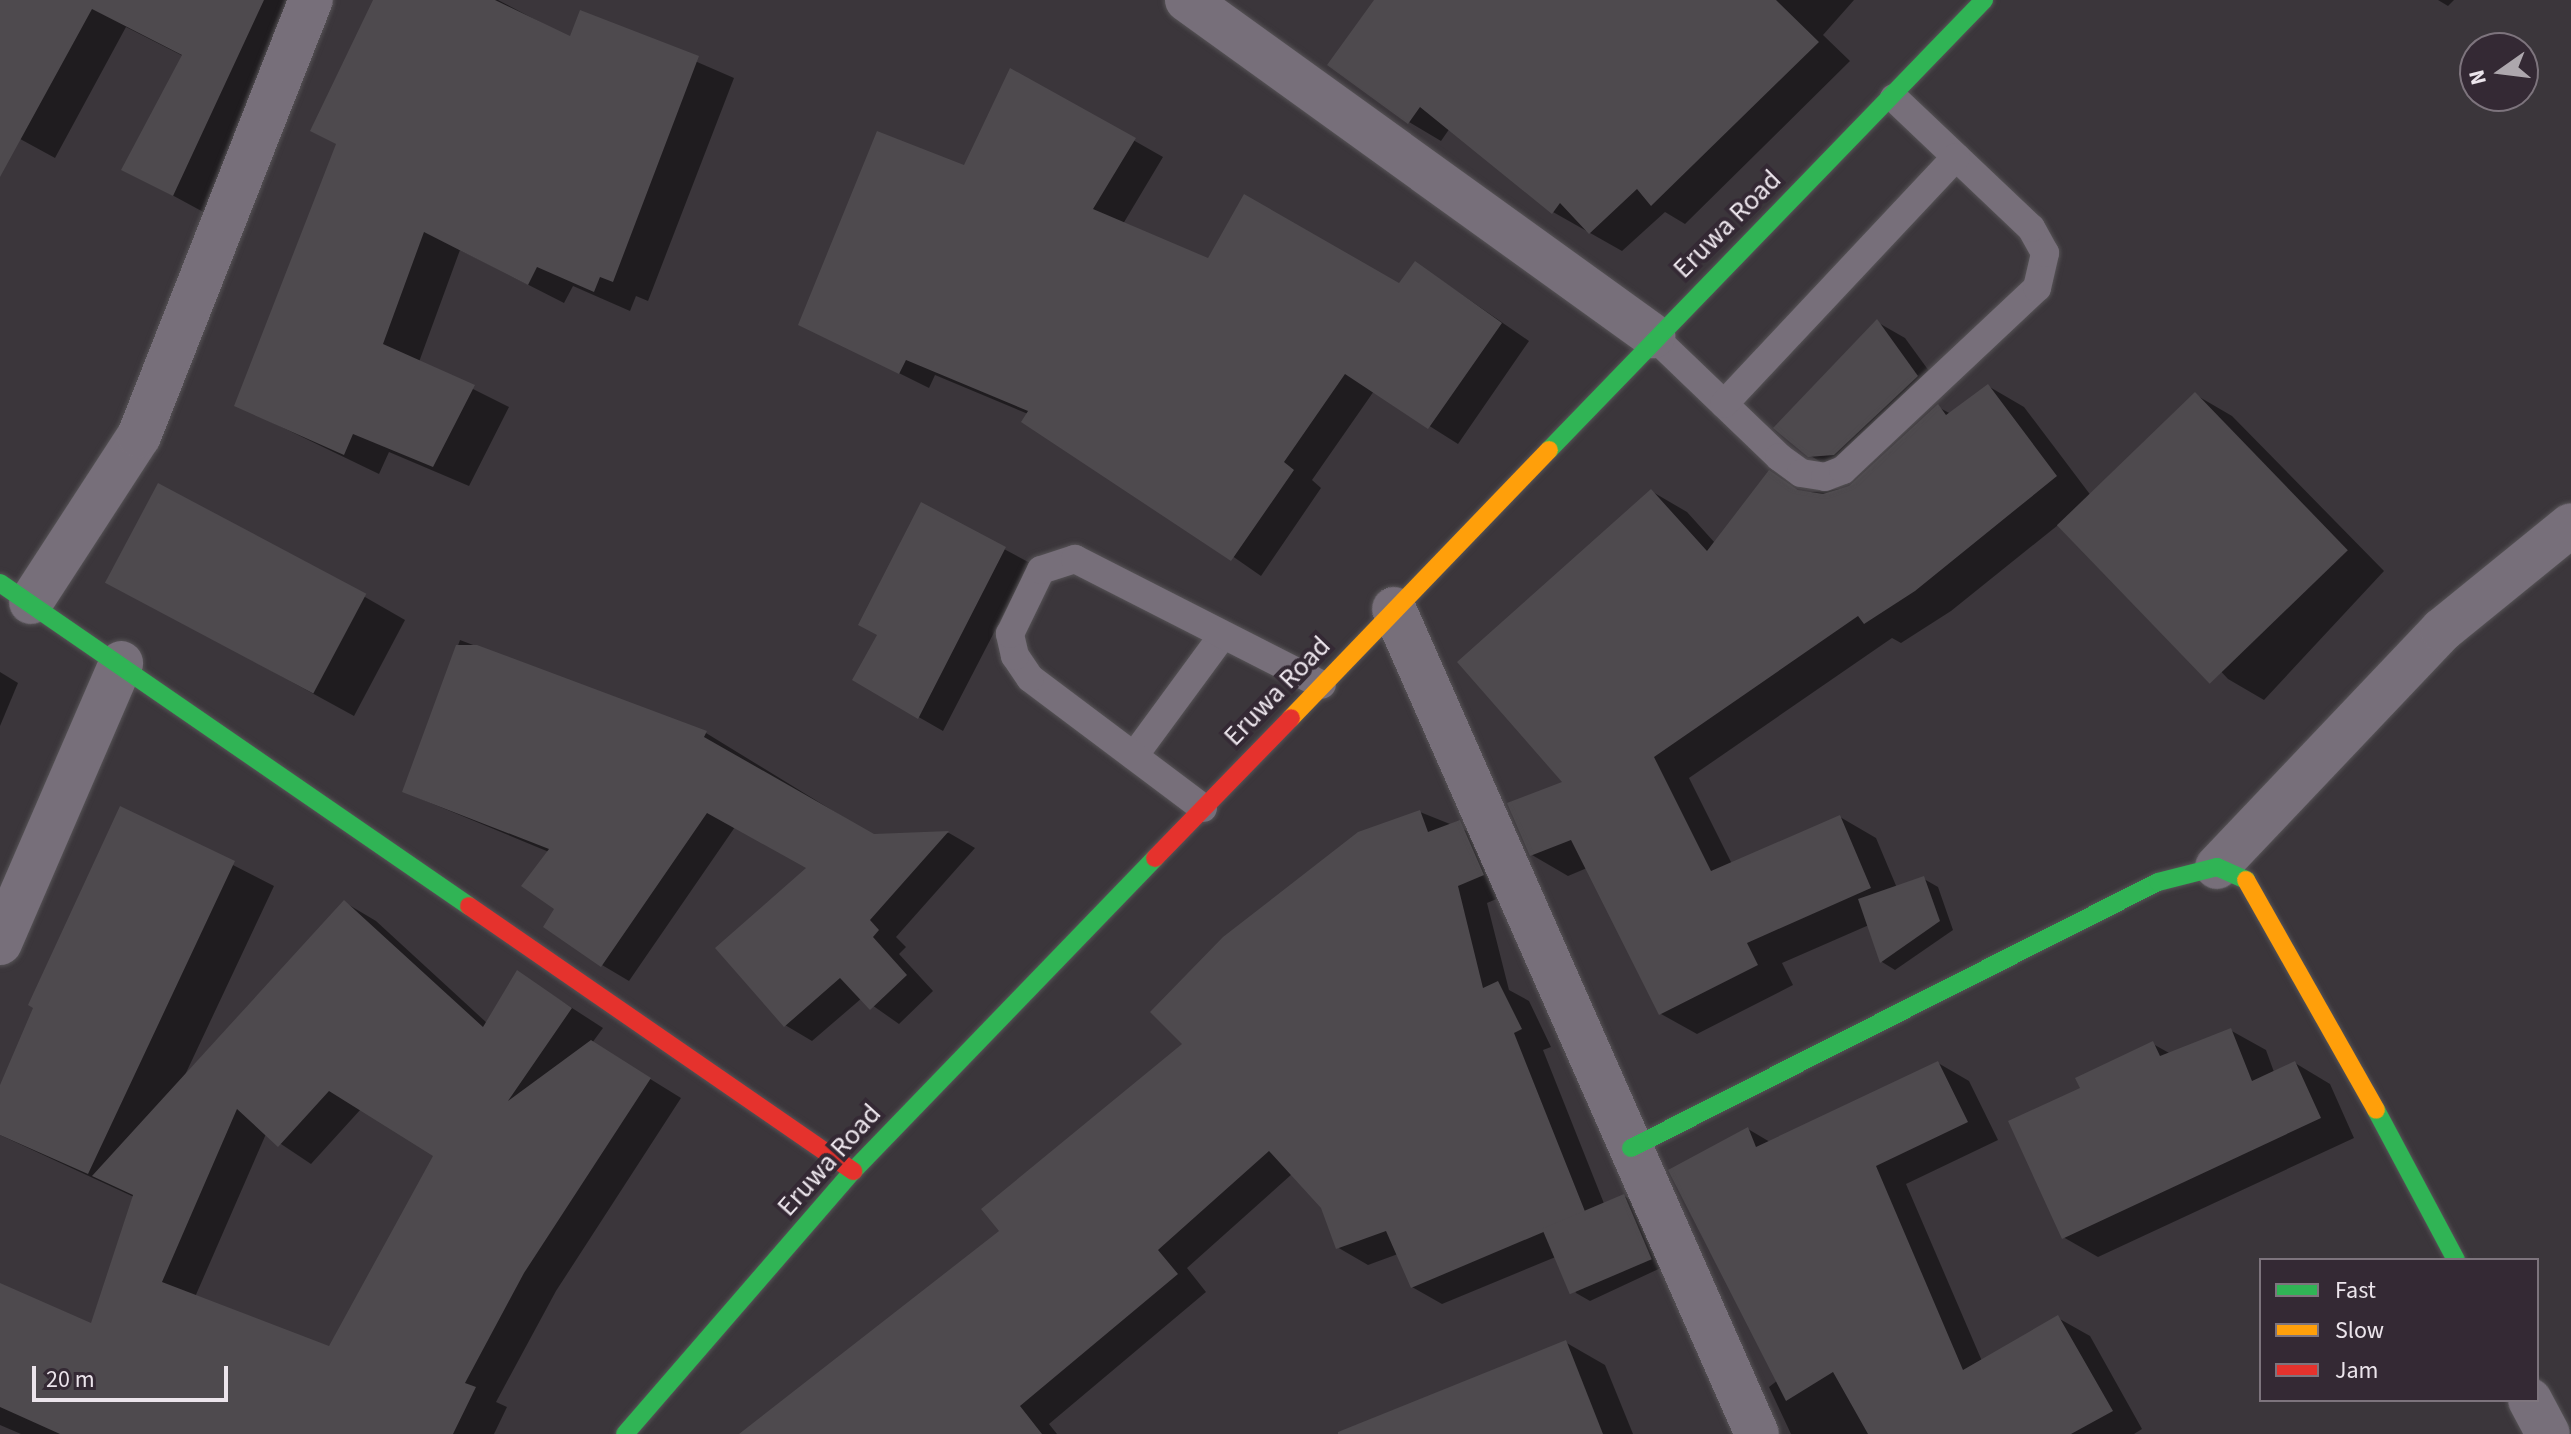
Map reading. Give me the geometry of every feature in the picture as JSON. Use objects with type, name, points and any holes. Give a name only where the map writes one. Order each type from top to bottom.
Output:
[{"type":"street","points":[[311,0],[139,436],[16,593],[853,1171]]},
{"type":"street","points":[[1187,0],[1653,336]]},
{"type":"street","name":"Eruwa Road","points":[[625,1434],[853,1171],[1322,685],[1653,336],[1894,98],[1984,0]]},
{"type":"street","points":[[1631,1148],[2158,882],[2217,867],[2442,630],[2571,525]]},
{"type":"street","points":[[1394,609],[1757,1434]]},
{"type":"street","points":[[0,943],[121,663]]},
{"type":"street","points":[[2217,867],[2254,884],[2455,1258]]},
{"type":"street","points":[[2531,1402],[2548,1434]]},
{"type":"lane","points":[[1653,336],[1801,473],[1825,477],[1843,470],[2037,288],[2045,253],[2031,228],[1894,98]]},
{"type":"lane","points":[[1724,404],[1956,157]]},
{"type":"lane","points":[[1203,808],[1030,678],[1015,656],[1010,634],[1041,570],[1075,559],[1322,685]]},
{"type":"lane","points":[[1134,756],[1223,635]]},
{"type":"building","points":[[0,0],[264,0],[173,196],[121,170],[182,55],[92,9],[0,177]]},
{"type":"building","points":[[373,0],[495,0],[570,36],[580,10],[699,56],[613,282],[600,277],[594,292],[537,267],[528,285],[424,232],[383,344],[475,385],[433,467],[353,434],[344,455],[234,406],[336,144],[310,131]]},
{"type":"building","points":[[1374,0],[1776,0],[1819,42],[1651,206],[1637,189],[1589,234],[1560,203],[1552,214],[1420,107],[1408,124],[1327,65]]},
{"type":"building","points":[[1010,68],[1136,138],[1093,209],[1208,258],[1244,194],[1399,283],[1415,261],[1502,323],[1428,429],[1345,374],[1284,462],[1294,470],[1231,561],[1021,422],[1028,411],[906,360],[899,374],[798,325],[877,131],[964,165]]},
{"type":"building","points":[[1877,319],[1918,376],[1834,455],[1808,457],[1773,428]]},
{"type":"building","points":[[1988,384],[2057,476],[1915,591],[1864,624],[1858,616],[1654,757],[1711,871],[1840,815],[1871,888],[1747,943],[1758,965],[1659,1015],[1571,840],[1530,856],[1507,803],[1562,782],[1457,662],[1651,489],[1707,551],[1769,470],[1798,490],[1823,494],[1849,486],[1938,404],[1946,415]]},
{"type":"building","points":[[2195,392],[2348,550],[2210,684],[2057,525]]},
{"type":"building","points":[[158,483],[366,594],[313,694],[105,583]]},
{"type":"building","points":[[921,502],[1006,547],[918,719],[852,680],[877,635],[858,625]]},
{"type":"building","points":[[456,645],[477,645],[707,731],[704,737],[874,834],[949,831],[870,920],[879,930],[873,937],[907,975],[870,1010],[840,978],[784,1027],[715,948],[806,868],[707,813],[601,967],[543,927],[554,909],[521,886],[549,849],[402,792]]},
{"type":"building","points":[[120,806],[235,861],[88,1174],[0,1135],[0,1085],[33,1008],[28,1005]]},
{"type":"building","points":[[1420,810],[1428,832],[1460,820],[1484,875],[1458,886],[1483,988],[1498,981],[1522,1029],[1514,1033],[1586,1214],[1411,1288],[1386,1231],[1336,1249],[1321,1208],[1269,1151],[1158,1250],[1178,1274],[1020,1406],[1042,1434],[739,1434],[999,1231],[981,1209],[1182,1044],[1150,1012],[1223,937],[1358,832]]},
{"type":"building","points":[[1924,876],[1940,921],[1880,963],[1858,899]]},
{"type":"building","points":[[344,900],[483,1027],[517,970],[572,1008],[508,1101],[591,1040],[651,1078],[524,1273],[465,1383],[476,1387],[453,1434],[60,1434],[0,1407],[0,1283],[91,1323],[133,1195],[92,1176]],"holes":[[[329,1091],[433,1156],[329,1346],[162,1282],[237,1109],[278,1147]]]},
{"type":"building","points":[[2231,1028],[2252,1081],[2295,1061],[2321,1118],[2062,1239],[2008,1121],[2080,1088],[2075,1078],[2153,1041],[2160,1056]]},
{"type":"building","points":[[1938,1061],[1968,1122],[1876,1166],[1963,1370],[2058,1315],[2113,1411],[2071,1434],[1868,1434],[1833,1372],[1786,1401],[1668,1170],[1748,1127],[1756,1147]]},
{"type":"building","points":[[1624,1194],[1652,1259],[1570,1294],[1542,1229]]},
{"type":"building","points":[[1566,1340],[1603,1434],[1338,1434],[1338,1432]]},
{"type":"traffic: fast","points":[[1549,450],[1984,0]]},
{"type":"traffic: fast","points":[[0,583],[469,906]]},
{"type":"traffic: fast","points":[[625,1434],[853,1171],[1155,858]]},
{"type":"traffic: fast","points":[[1631,1148],[2158,882],[2217,867],[2246,880]]},
{"type":"traffic: fast","points":[[2376,1110],[2455,1258]]},
{"type":"traffic: slow","points":[[1291,718],[1549,450]]},
{"type":"traffic: slow","points":[[2246,880],[2376,1110]]},
{"type":"traffic: jam","points":[[1155,858],[1291,718]]},
{"type":"traffic: jam","points":[[469,906],[853,1171]]}]
